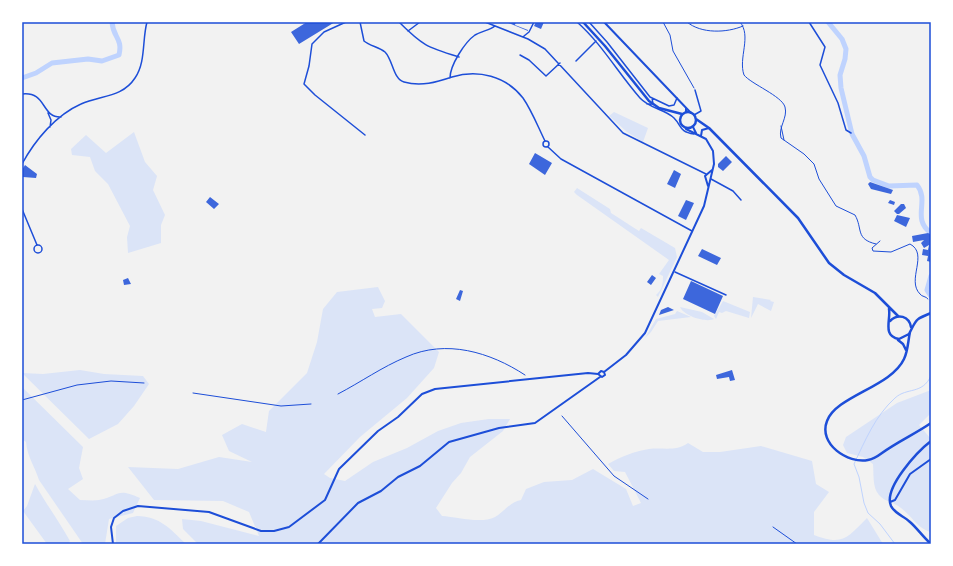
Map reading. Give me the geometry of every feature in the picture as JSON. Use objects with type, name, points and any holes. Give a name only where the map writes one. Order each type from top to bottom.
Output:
[{"type":"main road","points":[[583,22],[653,104],[682,114],[686,112],[691,113],[696,119],[709,128],[798,218],[829,263],[844,275],[876,293],[888,308],[898,316],[906,318],[919,318],[931,313]]},
{"type":"main road","points":[[674,112],[680,119]]},
{"type":"main road","points":[[682,114],[680,124],[686,129],[694,126],[705,125]]},
{"type":"main road","points":[[694,126],[696,119]]},
{"type":"main road","points":[[888,308],[888,331],[903,344],[907,352]]},
{"type":"main road","points":[[889,322],[898,316]]},
{"type":"main road","points":[[906,318],[911,328]]},
{"type":"main road","points":[[919,318],[911,328],[907,352],[904,360],[895,371],[876,385],[838,407],[829,416],[825,428],[828,441],[835,450],[847,456],[861,460],[873,459],[900,440],[931,423]]},
{"type":"main road","points":[[897,339],[903,338],[910,332]]},
{"type":"main road","points":[[931,441],[909,461],[891,492],[890,502],[894,511],[909,521],[931,544]]},
{"type":"street","points":[[22,164],[35,144],[61,117],[81,104],[118,94],[133,81],[141,65],[143,38],[147,22]]},
{"type":"street","points":[[346,22],[324,32],[312,44],[309,66],[304,84],[315,95],[365,135]]},
{"type":"street","points":[[360,22],[364,41],[384,52],[401,81],[414,84],[427,84],[468,74],[481,74],[494,77],[508,84],[525,101],[546,141],[549,143],[548,146]]},
{"type":"street","points":[[399,22],[417,40],[428,47],[459,57]]},
{"type":"street","points":[[408,30],[420,22]]},
{"type":"street","points":[[485,22],[523,37],[545,49],[560,63],[623,133],[707,175],[733,191],[741,200]]},
{"type":"street","points":[[523,37],[529,32],[534,22]]},
{"type":"street","points":[[577,22],[596,41],[647,104],[673,117],[683,130],[697,134]]},
{"type":"street","points":[[589,22],[652,98],[669,106],[675,104],[677,98]]},
{"type":"street","points":[[604,22],[691,113]]},
{"type":"street","points":[[809,22],[825,47],[820,65],[838,103],[846,130],[851,133]]},
{"type":"street","points":[[450,78],[450,72],[473,37],[495,26]]},
{"type":"street","points":[[576,61],[596,41]]},
{"type":"street","points":[[520,55],[529,60],[546,76],[560,63]]},
{"type":"street","points":[[694,115],[702,111],[695,90]]},
{"type":"street","points":[[22,94],[37,96],[43,102],[51,120],[50,127]]},
{"type":"street","points":[[647,104],[653,104],[652,98]]},
{"type":"street","points":[[48,113],[53,116],[61,117]]},
{"type":"street","points":[[694,126],[697,134]]},
{"type":"street","points":[[700,136],[702,130],[709,128]]},
{"type":"street","points":[[113,544],[111,527],[114,518],[123,511],[138,506],[209,512],[261,531],[284,529],[297,522],[325,500],[336,473],[342,465],[378,431],[398,417],[426,392],[435,389],[547,379],[573,374],[598,374],[601,371],[604,372],[626,355],[643,336],[675,272],[703,210],[713,168],[713,148],[708,141],[686,129]]},
{"type":"street","points":[[546,141],[544,145],[548,146],[561,159],[693,231]]},
{"type":"street","points":[[709,189],[706,180],[707,175],[713,168]]},
{"type":"street","points":[[706,180],[711,178]]},
{"type":"street","points":[[22,209],[37,245],[42,248],[39,254],[34,251],[37,245]]},
{"type":"street","points":[[675,272],[726,295]]},
{"type":"street","points":[[318,544],[358,503],[398,477],[420,466],[446,444],[457,439],[499,428],[535,423],[600,377],[604,376],[604,372]]},
{"type":"street","points":[[890,502],[895,500],[910,474],[931,459]]},
{"type":"path","points":[[664,22],[670,35],[673,51],[695,90]]},
{"type":"path","points":[[687,22],[698,28],[723,32],[744,26]]},
{"type":"path","points":[[740,22],[744,26],[746,43],[742,64],[744,75],[783,103],[785,110],[780,132],[784,141],[804,154],[814,164],[819,179],[834,204],[855,215],[859,231],[863,238],[876,244]]},
{"type":"path","points":[[880,241],[872,250],[877,253],[890,252],[910,244],[915,248],[918,254],[916,284],[920,295],[928,299]]},
{"type":"path","points":[[338,394],[407,356],[442,348],[460,349],[492,356],[506,362],[525,375]]},
{"type":"path","points":[[22,400],[77,385],[102,382],[144,383]]},
{"type":"path","points":[[193,392],[281,406],[311,404]]},
{"type":"path","points":[[562,416],[614,476],[648,499]]},
{"type":"path","points":[[773,527],[797,544]]},
{"type":"shaded area","points":[[614,112],[648,128],[643,142],[627,132],[609,116]]},
{"type":"shaded area","points":[[134,132],[145,162],[157,176],[153,190],[165,215],[161,225],[161,243],[128,253],[127,237],[130,226],[108,184],[95,171],[90,157],[72,155],[71,149],[86,135],[106,153]]},
{"type":"shaded area","points":[[577,188],[610,209],[611,213],[639,231],[641,228],[675,248],[677,257],[658,297],[656,295],[661,289],[663,279],[663,276],[659,274],[669,260],[577,195],[574,192]]},
{"type":"shaded area","points":[[378,287],[385,301],[382,308],[372,309],[375,317],[401,314],[439,352],[434,368],[407,398],[360,437],[324,474],[330,478],[345,481],[373,462],[407,448],[438,431],[461,423],[489,419],[510,419],[503,431],[470,457],[461,473],[452,483],[436,508],[442,516],[469,520],[483,520],[499,515],[511,505],[521,500],[526,489],[544,482],[572,480],[593,469],[626,489],[633,506],[641,503],[625,472],[614,471],[608,464],[638,451],[674,448],[688,443],[703,452],[720,452],[761,446],[812,461],[816,484],[829,492],[814,512],[814,535],[832,540],[838,540],[849,535],[867,518],[883,544],[198,544],[183,529],[182,519],[201,521],[259,536],[249,512],[223,501],[154,500],[128,467],[178,469],[219,457],[252,462],[229,451],[222,435],[242,424],[266,432],[269,411],[307,373],[317,342],[323,309],[337,292]]},
{"type":"shaded area","points":[[753,297],[771,300],[770,301],[774,302],[771,311],[758,304],[751,318]]},
{"type":"shaded area","points":[[723,301],[750,312],[749,318],[726,311],[722,313],[719,312],[716,319],[714,316]]},
{"type":"shaded area","points":[[680,307],[702,312],[714,319],[706,320],[690,316]]},
{"type":"shaded area","points":[[677,311],[691,317],[658,321],[645,338],[656,319],[675,314]]},
{"type":"shaded area","points":[[80,370],[104,374],[143,376],[149,384],[134,406],[118,424],[89,439],[22,373],[43,374]]},
{"type":"shaded area","points":[[22,387],[83,447],[79,468],[83,479],[68,489],[80,500],[99,500],[118,493],[126,493],[140,498],[133,513],[109,519],[105,544],[83,544],[39,480],[29,457],[26,442],[22,439]]},
{"type":"shaded area","points":[[931,390],[931,413],[919,425],[931,439],[930,532],[921,528],[905,511],[879,495],[874,484],[873,464],[863,457],[847,453],[843,445],[846,437],[897,403]]},
{"type":"shaded area","points":[[35,484],[70,541],[68,544],[47,544],[23,511],[27,506]]},
{"type":"shaded area","points":[[137,516],[159,521],[186,544],[116,544],[116,526],[128,518]]},
{"type":"building","points":[[307,22],[335,22],[299,44],[291,32]]},
{"type":"building","points":[[506,22],[516,22],[515,25],[528,31]]},
{"type":"building","points":[[536,22],[544,22],[541,29],[534,26]]},
{"type":"building","points":[[535,153],[552,163],[545,175],[529,164]]},
{"type":"building","points":[[726,156],[732,162],[723,171],[718,167],[718,164]]},
{"type":"building","points":[[25,165],[37,174],[36,178],[23,177],[22,170]]},
{"type":"building","points":[[674,170],[681,174],[675,188],[667,184]]},
{"type":"building","points":[[870,182],[893,190],[891,194],[871,189],[868,184]]},
{"type":"building","points":[[210,197],[219,204],[214,209],[206,202]]},
{"type":"building","points":[[686,200],[694,203],[686,220],[678,216]]},
{"type":"building","points":[[890,200],[895,202],[894,205],[888,203]]},
{"type":"building","points":[[901,204],[904,204],[906,208],[897,214],[894,211]]},
{"type":"building","points":[[897,215],[910,218],[906,227],[894,221]]},
{"type":"building","points":[[928,233],[930,234],[931,239],[931,262],[927,261],[928,256],[922,255],[923,249],[928,250],[929,245],[924,248],[921,243],[924,240],[913,242],[912,236]]},
{"type":"building","points":[[702,249],[721,258],[717,265],[698,256]]},
{"type":"building","points":[[652,275],[656,278],[651,285],[647,282]]},
{"type":"building","points":[[128,278],[131,284],[124,285],[123,280]]},
{"type":"building","points":[[691,281],[723,296],[715,314],[683,299]]},
{"type":"building","points":[[460,290],[463,291],[460,301],[456,299]]},
{"type":"building","points":[[668,307],[674,310],[659,315],[661,310]]},
{"type":"building","points":[[732,370],[735,380],[730,381],[729,377],[717,379],[716,375]]},
{"type":"waterway","points":[[22,78],[36,73],[52,63],[88,59],[102,61],[119,55],[120,45],[114,32],[112,22]]},
{"type":"waterway","points":[[828,22],[842,39],[846,49],[845,59],[840,75],[841,88],[852,134],[864,156],[870,177],[873,180],[889,186],[917,185],[921,191],[922,197],[922,222],[925,228],[931,233]]},
{"type":"waterway","points":[[931,276],[927,290],[931,296]]},
{"type":"waterway","points":[[895,544],[880,524],[868,513],[864,503],[859,477],[854,464],[871,429],[888,405],[900,395],[923,386],[931,376]]}]
